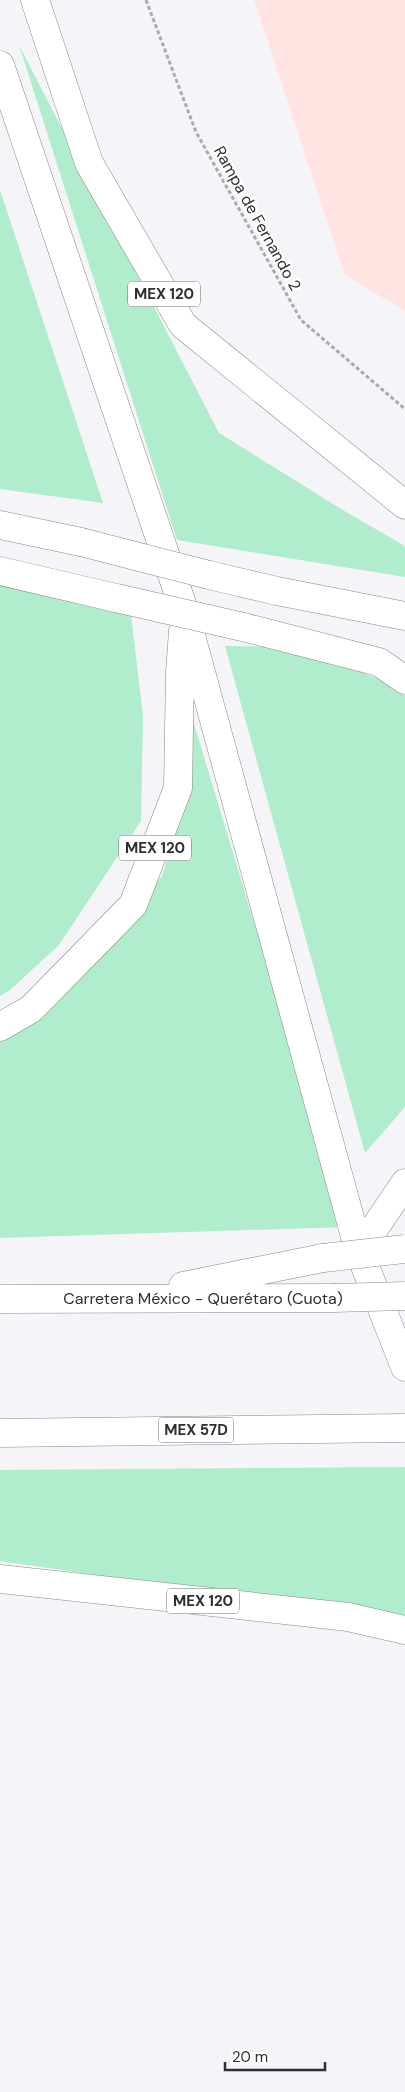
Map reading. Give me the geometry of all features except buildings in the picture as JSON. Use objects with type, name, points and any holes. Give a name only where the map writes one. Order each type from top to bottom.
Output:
[{"type":"main road","name":"MEX 120","points":[[35,0],[89,163],[183,325],[405,505]]},
{"type":"main road","name":"MEX 120","points":[[0,65],[184,610],[180,673],[178,788],[133,905],[31,1009],[0,1027]]},
{"type":"main road","points":[[0,524],[81,542],[277,591],[405,616]]},
{"type":"main road","points":[[0,571],[243,627],[379,662],[405,680]]},
{"type":"main road","points":[[184,610],[359,1251],[405,1367]]},
{"type":"main road","points":[[359,1251],[405,1183]]},
{"type":"main road","points":[[120,1299],[323,1258],[405,1249]]},
{"type":"main road","name":"Carretera México - Querétaro (Cuota)","points":[[0,1299],[405,1296]]},
{"type":"main road","name":"MEX 57D","points":[[0,1433],[398,1428]]},
{"type":"main road","name":"MEX 120","points":[[0,1579],[348,1616],[405,1630]]},
{"type":"path","name":"Rampa de Fernando 2","points":[[146,0],[196,132],[301,320],[405,409]]},
{"type":"shaded area","points":[[254,0],[405,0],[405,311],[345,275]]},
{"type":"green space","points":[[19,45],[219,433],[341,509],[405,546],[405,577],[177,540]]},
{"type":"green space","points":[[0,190],[103,503],[0,489]]},
{"type":"green space","points":[[0,576],[130,606],[143,716],[141,821],[59,945],[10,990],[0,996]]},
{"type":"green space","points":[[225,646],[295,647],[387,682],[405,696],[405,1107],[365,1153]]},
{"type":"green space","points":[[185,694],[346,1227],[0,1238],[0,1041],[28,1026],[90,968],[162,876],[192,779]]},
{"type":"green space","points":[[405,1467],[405,1620],[0,1561],[0,1470]]}]
